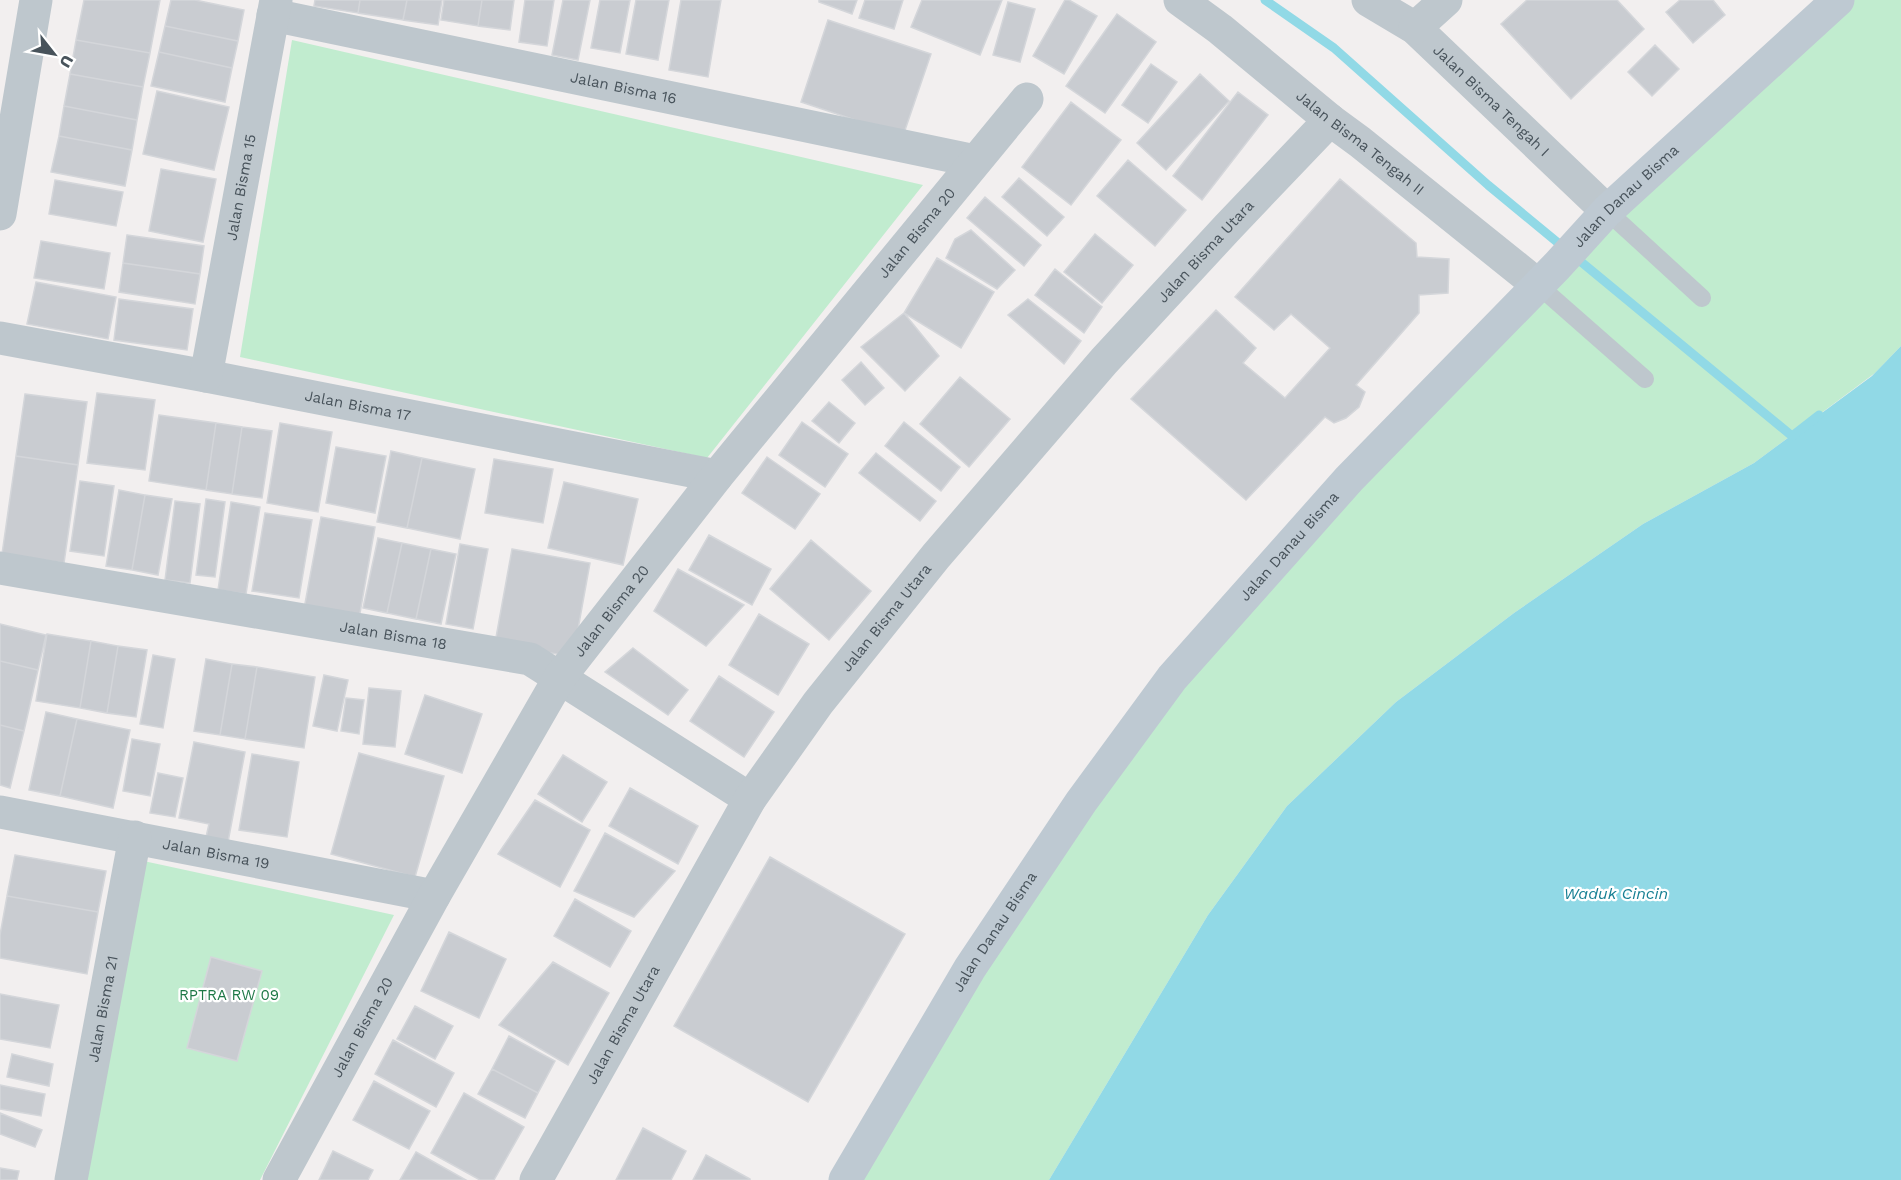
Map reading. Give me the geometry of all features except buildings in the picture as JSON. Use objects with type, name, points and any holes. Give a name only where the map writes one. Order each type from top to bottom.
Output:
[{"type":"street","points":[[0,214],[36,0]]},
{"type":"street","name":"Jalan Bisma Tengah II","points":[[1180,0],[1220,29],[1388,165],[1548,275]]},
{"type":"street","name":"Jalan Bisma Tengah I","points":[[1368,0],[1415,28],[1597,222]]},
{"type":"street","points":[[1415,28],[1446,0]]},
{"type":"street","name":"Jalan Danau Bisma","points":[[844,1180],[970,968],[1081,802],[1173,678],[1349,479],[1597,222],[1838,0]]},
{"type":"street","name":"Jalan Bisma 16","points":[[274,8],[975,161]]},
{"type":"street","name":"Jalan Bisma 15","points":[[206,376],[274,8]]},
{"type":"street","name":"Jalan Bisma 20","points":[[279,1180],[434,896],[560,677],[717,476],[1027,99]]},
{"type":"street","name":"Jalan Bisma Utara","points":[[536,1180],[750,799],[818,703],[936,556],[1104,362],[1228,226],[1330,120]]},
{"type":"street","name":"Jalan Bisma 17","points":[[0,338],[717,476]]},
{"type":"street","name":"Jalan Bisma 18","points":[[0,568],[530,659],[750,799]]},
{"type":"street","name":"Jalan Bisma 19","points":[[0,812],[434,896]]},
{"type":"street","name":"Jalan Bisma 21","points":[[71,1180],[135,837]]},
{"type":"lane","points":[[1597,222],[1702,298]]},
{"type":"lane","points":[[1548,275],[1646,379]]},
{"type":"green space","points":[[1838,0],[1901,0],[1901,346],[1875,373],[1754,463],[1643,524],[1514,613],[1396,702],[1287,806],[1208,915],[1049,1180],[849,1180],[1081,802],[1349,479]]},
{"type":"green space","points":[[292,40],[923,185],[707,458],[240,357]]},
{"type":"green space","name":"RPTRA RW 09","points":[[139,860],[394,915],[260,1180],[83,1180]]},
{"type":"water","name":"Waduk Cincin","points":[[1901,346],[1901,1180],[1049,1180],[1208,915],[1287,806],[1396,702],[1514,613],[1643,524],[1754,463],[1872,376]]},
{"type":"waterway","points":[[1265,0],[1334,48],[1488,185],[1792,436],[1819,415]]}]
